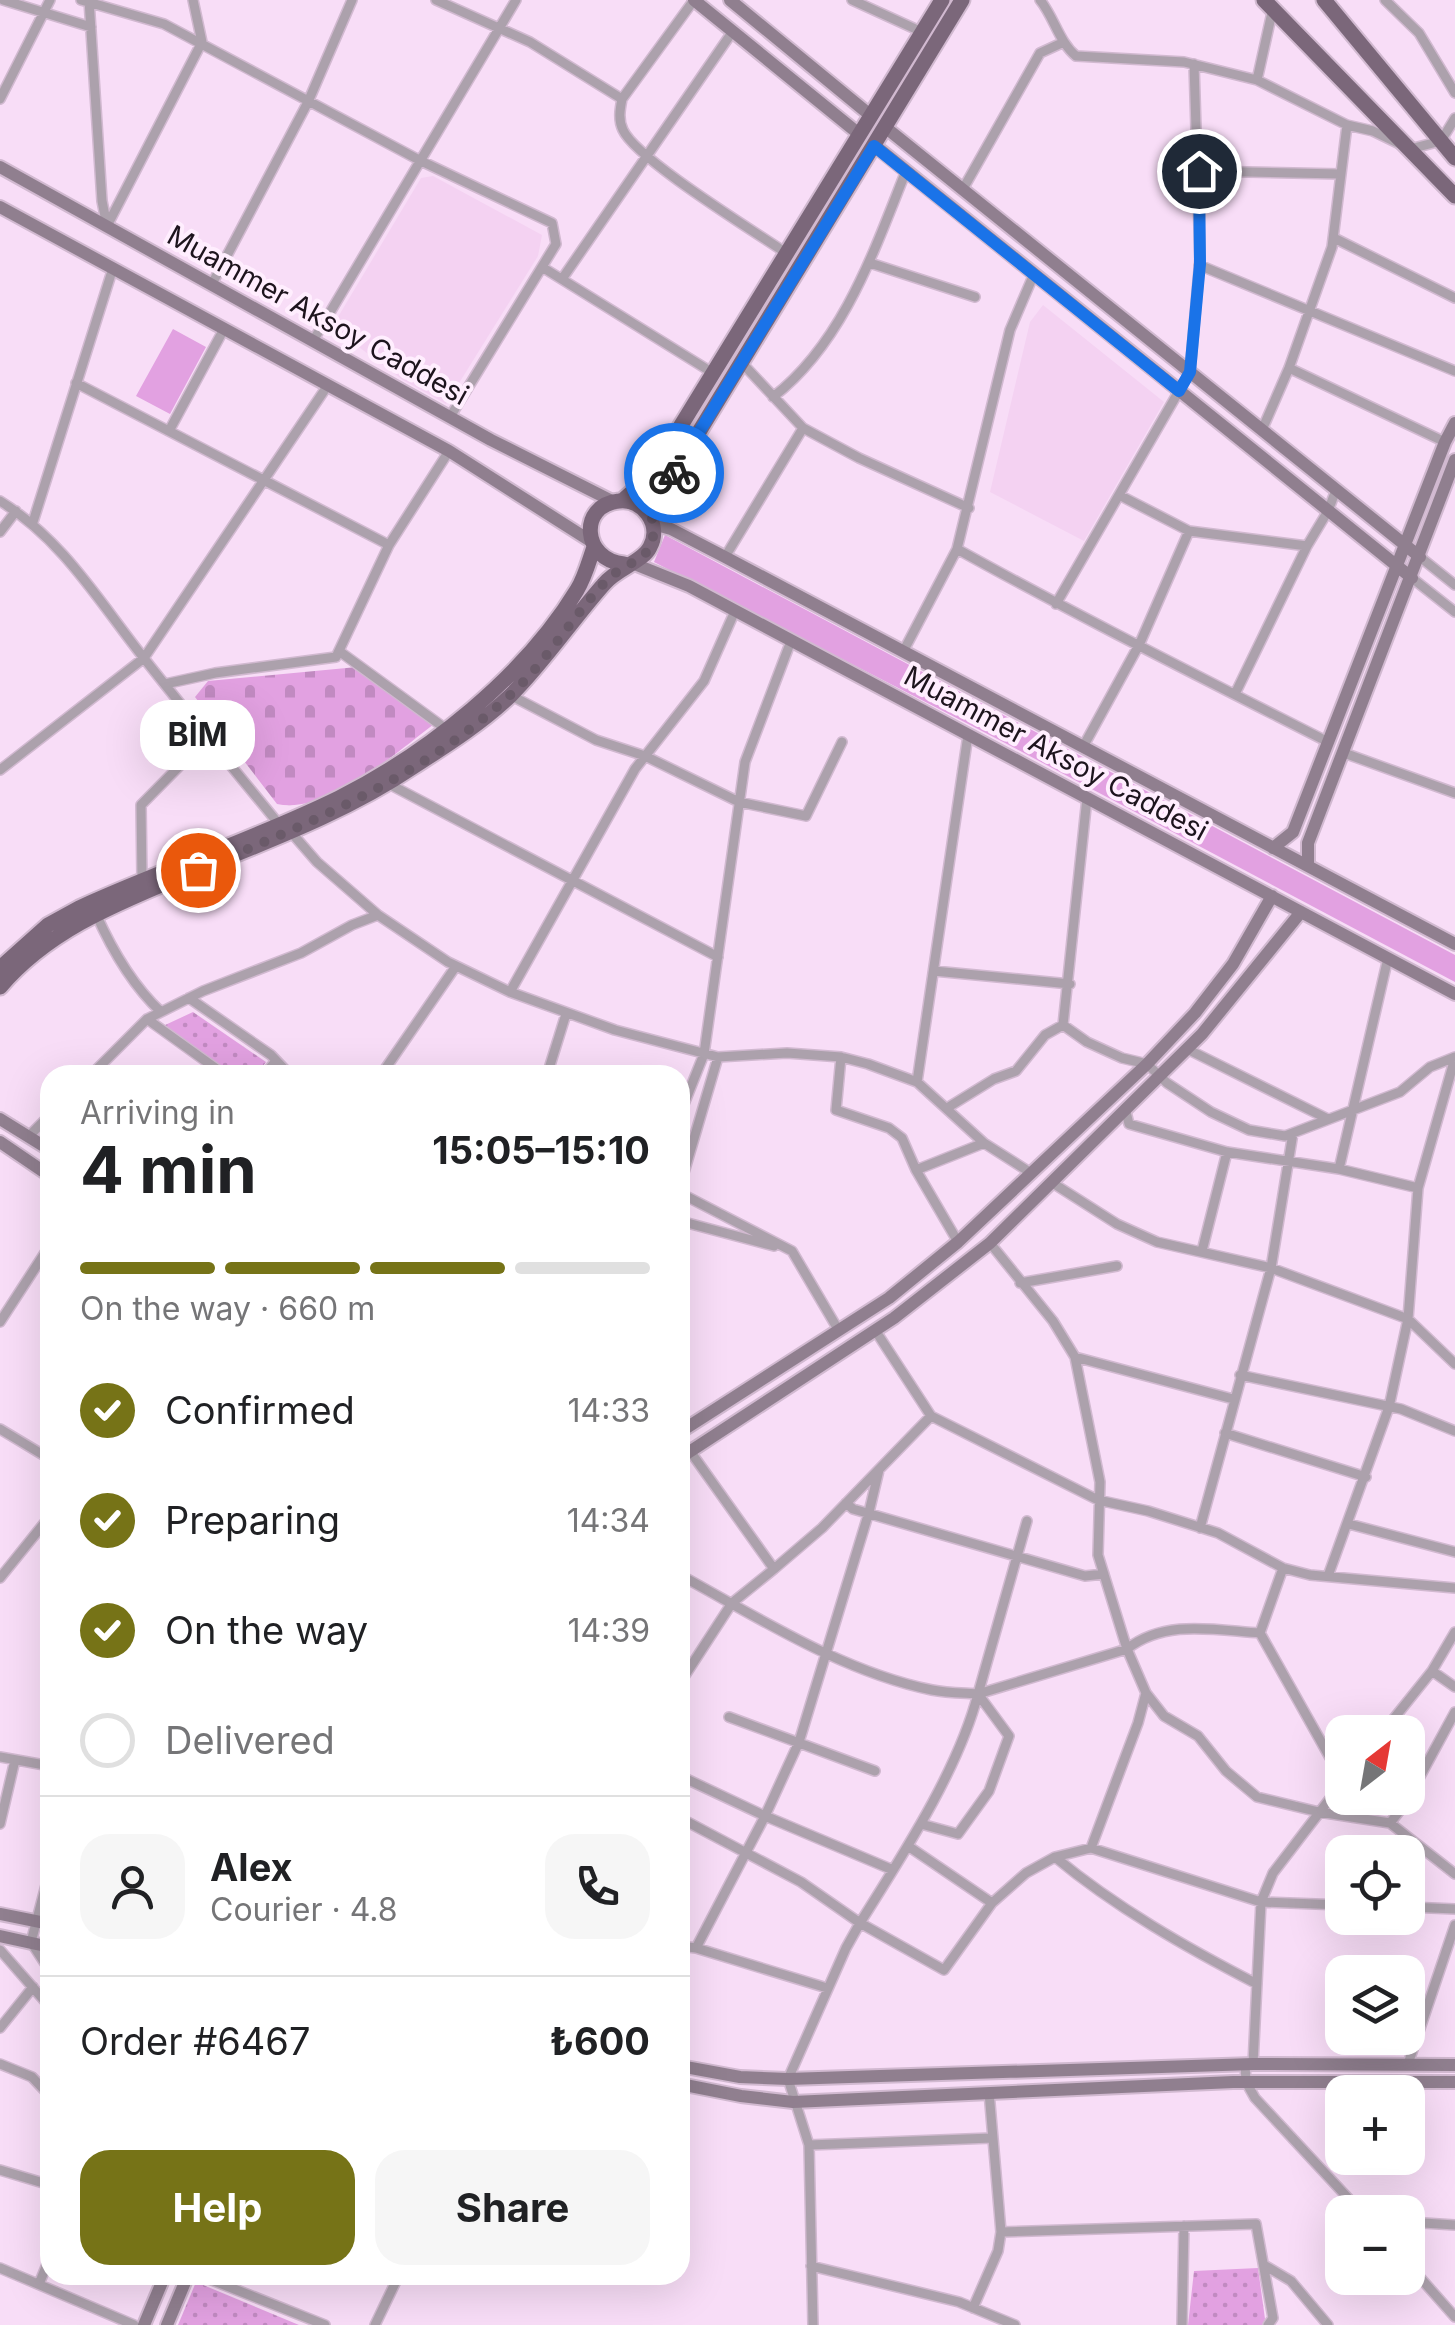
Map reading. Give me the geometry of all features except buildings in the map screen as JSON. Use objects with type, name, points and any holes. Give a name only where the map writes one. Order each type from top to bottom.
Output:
[{"type":"main road","points":[[694,0],[859,134]]},
{"type":"main road","points":[[730,0],[870,115]]},
{"type":"main road","points":[[0,987],[55,936],[284,827],[390,768],[471,711],[533,648],[578,588],[593,545],[593,519],[605,505],[618,501],[650,476],[942,0]]},
{"type":"main road","points":[[652,522],[666,486],[962,0]]},
{"type":"main road","points":[[1324,0],[1455,158]]},
{"type":"main road","points":[[1269,4],[1455,196]]},
{"type":"main road","points":[[885,126],[1420,556]]},
{"type":"main road","points":[[874,146],[1412,578]]},
{"type":"main road","name":"Muammer Aksoy Caddesi","points":[[0,167],[450,417],[618,501]]},
{"type":"main road","name":"Muammer Aksoy Caddesi","points":[[2,213],[113,268],[449,451],[593,545]]},
{"type":"main road","points":[[1179,391],[1190,372]]},
{"type":"main road","points":[[1273,848],[1293,832],[1455,423]]},
{"type":"main road","points":[[1308,865],[1308,844],[1454,464]]},
{"type":"main road","points":[[0,968],[48,926],[142,880],[343,809],[388,784],[475,725],[510,696],[605,582],[650,549],[652,522],[640,506],[618,501]]},
{"type":"main road","name":"Muammer Aksoy Caddesi","points":[[652,522],[1455,944]]},
{"type":"main road","points":[[593,545],[606,560],[628,564]]},
{"type":"main road","name":"Muammer Aksoy Caddesi","points":[[628,564],[689,586],[1455,994]]},
{"type":"main road","points":[[690,1426],[889,1298],[958,1242],[1147,1064],[1233,964],[1272,896]]},
{"type":"main road","points":[[690,1451],[875,1330],[990,1243],[1187,1050],[1301,912]]},
{"type":"main road","points":[[0,1119],[40,1144]]},
{"type":"main road","points":[[0,1142],[40,1169]]},
{"type":"main road","points":[[1031,1174],[1051,1182]]},
{"type":"main road","points":[[0,1914],[40,1921]]},
{"type":"main road","points":[[0,1936],[40,1944]]},
{"type":"main road","points":[[690,2068],[740,2077],[788,2079],[1249,2064],[1455,2065]]},
{"type":"main road","points":[[690,2086],[793,2102],[1246,2082],[1455,2082]]},
{"type":"main road","points":[[144,2325],[161,2285]]},
{"type":"main road","points":[[167,2325],[184,2285]]},
{"type":"street","points":[[3,0],[91,28]]},
{"type":"street","points":[[0,99],[50,0]]},
{"type":"street","points":[[107,226],[202,42],[193,0]]},
{"type":"street","points":[[212,284],[308,102],[352,0]]},
{"type":"street","points":[[436,0],[530,42],[622,99]]},
{"type":"street","points":[[313,341],[516,0]]},
{"type":"street","points":[[694,0],[622,99],[622,129],[646,157],[786,253]]},
{"type":"street","points":[[852,0],[922,32]]},
{"type":"street","points":[[1040,0],[1076,56],[1194,64],[1257,80],[1347,126],[1373,131],[1410,149],[1441,141],[1455,118]]},
{"type":"street","points":[[1385,0],[1419,33],[1455,93]]},
{"type":"street","points":[[107,226],[86,1],[164,24],[202,42],[421,161],[552,223],[556,244],[450,417]]},
{"type":"street","points":[[1257,80],[1269,4]]},
{"type":"street","points":[[562,280],[732,31]]},
{"type":"street","points":[[963,189],[1040,53],[1064,42]]},
{"type":"street","points":[[1190,372],[1200,264],[1194,64]]},
{"type":"street","points":[[1262,430],[1310,311],[1334,238],[1347,126]]},
{"type":"street","points":[[773,398],[797,379],[845,309],[870,263],[906,171]]},
{"type":"street","points":[[1199,171],[1340,174]]},
{"type":"street","points":[[1334,238],[1455,298]]},
{"type":"street","points":[[870,263],[975,297]]},
{"type":"street","points":[[1200,264],[1455,372]]},
{"type":"street","points":[[542,267],[713,374]]},
{"type":"street","points":[[33,522],[113,268]]},
{"type":"street","points":[[903,652],[956,550],[1010,330],[1034,274]]},
{"type":"street","points":[[169,430],[224,329]]},
{"type":"street","points":[[742,363],[803,428],[969,508]]},
{"type":"street","points":[[1288,368],[1445,442]]},
{"type":"street","points":[[76,383],[389,545]]},
{"type":"street","points":[[0,770],[144,658],[328,385]]},
{"type":"street","points":[[1056,604],[1179,391]]},
{"type":"street","points":[[725,557],[803,428]]},
{"type":"street","points":[[165,684],[215,672],[331,660],[339,651],[389,545],[449,451]]},
{"type":"street","points":[[1234,694],[1336,490]]},
{"type":"street","points":[[1121,496],[1189,531],[1307,546]]},
{"type":"street","points":[[0,501],[52,540],[284,827],[378,916],[456,966],[566,1014],[718,1057],[787,1052],[842,1057],[917,1082],[984,1143],[1031,1174]]},
{"type":"street","points":[[0,532],[16,511]]},
{"type":"street","points":[[1083,747],[1140,643],[1189,531]]},
{"type":"street","points":[[956,550],[1328,742]]},
{"type":"street","points":[[1420,556],[1455,585]]},
{"type":"street","points":[[1412,578],[1455,612]]},
{"type":"street","points":[[510,992],[644,756],[704,681],[735,611]]},
{"type":"street","points":[[690,1089],[704,1054],[745,762],[791,641]]},
{"type":"street","points":[[339,651],[446,729]]},
{"type":"street","points":[[510,696],[596,740],[644,756],[739,802],[806,816],[842,742]]},
{"type":"street","points":[[917,1082],[968,735]]},
{"type":"street","points":[[142,880],[142,805],[208,737]]},
{"type":"street","points":[[1344,753],[1455,794]]},
{"type":"street","points":[[388,784],[718,956]]},
{"type":"street","points":[[1063,1025],[1086,798]]},
{"type":"street","points":[[96,914],[110,947],[161,1012]]},
{"type":"street","points":[[101,1065],[147,1019],[301,953],[352,924],[378,916]]},
{"type":"street","points":[[1340,1169],[1388,958]]},
{"type":"street","points":[[387,1065],[456,966]]},
{"type":"street","points":[[934,972],[1070,984]]},
{"type":"street","points":[[189,998],[280,1065]]},
{"type":"street","points":[[550,1065],[566,1014]]},
{"type":"street","points":[[147,1019],[211,1065]]},
{"type":"street","points":[[1063,1025],[1087,1042],[1147,1064],[1211,1112],[1249,1130],[1285,1136],[1400,1092],[1430,1067],[1455,1057]]},
{"type":"street","points":[[947,1108],[994,1079],[1016,1071],[1045,1035],[1063,1025]]},
{"type":"street","points":[[1187,1050],[1328,1120]]},
{"type":"street","points":[[690,1155],[718,1057]]},
{"type":"street","points":[[842,1057],[836,1110],[889,1128],[902,1138],[958,1242]]},
{"type":"street","points":[[1328,1576],[1389,1407],[1408,1319],[1418,1188],[1455,1057]]},
{"type":"street","points":[[273,1065],[276,1061]]},
{"type":"street","points":[[1125,1108],[1129,1124],[1227,1152],[1340,1169],[1418,1188]]},
{"type":"street","points":[[28,1136],[40,1125]]},
{"type":"street","points":[[1200,1528],[1272,1268],[1293,1133]]},
{"type":"street","points":[[916,1170],[984,1143]]},
{"type":"street","points":[[1202,1252],[1227,1152]]},
{"type":"street","points":[[1051,1182],[1117,1224],[1157,1242],[1272,1268],[1408,1319],[1455,1364]]},
{"type":"street","points":[[690,1195],[792,1251],[838,1331]]},
{"type":"street","points":[[690,1223],[792,1251]]},
{"type":"street","points":[[990,1243],[1052,1321],[1074,1357],[1100,1482],[1098,1555],[1127,1649],[1146,1693],[1164,1716],[1198,1736],[1226,1771],[1257,1797],[1390,1823],[1455,1874]]},
{"type":"street","points":[[0,1321],[40,1260]]},
{"type":"street","points":[[1020,1284],[1117,1266]]},
{"type":"street","points":[[875,1330],[930,1416],[1098,1500],[1218,1533],[1283,1568],[1455,1588]]},
{"type":"street","points":[[1074,1357],[1233,1399]]},
{"type":"street","points":[[1240,1375],[1389,1407],[1455,1430]]},
{"type":"street","points":[[690,1668],[732,1604],[846,1503],[930,1416]]},
{"type":"street","points":[[0,1429],[40,1453]]},
{"type":"street","points":[[1225,1433],[1366,1476]]},
{"type":"street","points":[[690,1460],[774,1569]]},
{"type":"street","points":[[696,1948],[799,1742],[879,1470]]},
{"type":"street","points":[[846,1503],[1085,1576],[1104,1574]]},
{"type":"street","points":[[813,2325],[809,2145],[788,2079],[827,1988],[860,1924],[921,1824],[968,1726],[1026,1521]]},
{"type":"street","points":[[1349,1524],[1455,1552]]},
{"type":"street","points":[[0,1578],[40,1528]]},
{"type":"street","points":[[1283,1568],[1260,1632],[1325,1750]]},
{"type":"street","points":[[690,1581],[824,1651],[883,1676],[933,1690],[978,1694],[1127,1649],[1166,1628],[1260,1632]]},
{"type":"street","points":[[1397,1715],[1432,1671],[1455,1632]]},
{"type":"street","points":[[1432,1671],[1455,1687]]},
{"type":"street","points":[[1091,1848],[1146,1693]]},
{"type":"street","points":[[921,1824],[958,1834],[989,1791],[1010,1736],[978,1694]]},
{"type":"street","points":[[1390,1823],[1405,1804],[1455,1712]]},
{"type":"street","points":[[729,1717],[874,1770]]},
{"type":"street","points":[[0,1757],[40,1764]]},
{"type":"street","points":[[0,1824],[15,1760]]},
{"type":"street","points":[[690,1781],[893,1870]]},
{"type":"street","points":[[1325,1804],[1273,1873],[1260,1902],[1257,1984],[1246,2082],[1255,2098],[1345,2195]]},
{"type":"street","points":[[690,1823],[801,1882],[860,1924],[944,1970],[992,1902],[1026,1873],[1055,1857],[1091,1848],[1260,1902],[1325,1904]]},
{"type":"street","points":[[908,1846],[992,1902]]},
{"type":"street","points":[[1055,1857],[1081,1878],[1221,1966],[1257,1984]]},
{"type":"street","points":[[1425,1909],[1455,1910]]},
{"type":"street","points":[[1408,2064],[1455,1926]]},
{"type":"street","points":[[40,1927],[31,1942],[40,1956]]},
{"type":"street","points":[[690,1947],[827,1988]]},
{"type":"street","points":[[0,1950],[40,1996]]},
{"type":"street","points":[[0,2028],[32,1987]]},
{"type":"street","points":[[0,2064],[32,2077],[40,2085]]},
{"type":"street","points":[[973,2308],[998,2251],[1001,2232],[990,2092]]},
{"type":"street","points":[[809,2145],[992,2138]]},
{"type":"street","points":[[0,2170],[40,2182]]},
{"type":"street","points":[[1425,2223],[1455,2225]]},
{"type":"street","points":[[1001,2232],[1256,2224],[1271,2321],[1282,2325]]},
{"type":"street","points":[[1182,2325],[1184,2226]]},
{"type":"street","points":[[1264,2265],[1290,2281],[1328,2325]]},
{"type":"street","points":[[811,2266],[973,2308],[1014,2325]]},
{"type":"street","points":[[0,2268],[39,2284]]},
{"type":"street","points":[[1425,2283],[1455,2317]]},
{"type":"street","points":[[41,2285],[134,2325]]},
{"type":"street","points":[[224,2285],[325,2325]]},
{"type":"street","points":[[379,2324],[395,2285]]},
{"type":"shaded area","points":[[433,176],[542,235],[538,256],[446,404],[403,380],[332,327],[421,178]]},
{"type":"shaded area","points":[[1043,305],[1164,402],[1084,541],[990,492],[1030,322]]},
{"type":"green space","points":[[173,329],[206,347],[170,414],[136,396]]},
{"type":"green space","points":[[665,535],[1455,955],[1455,982],[654,562]]},
{"type":"green space","points":[[357,667],[434,724],[360,779],[317,800],[296,805],[277,804],[195,697],[208,681]]},
{"type":"green space","points":[[193,1012],[266,1062],[217,1065],[163,1026]]},
{"type":"green space","points":[[1258,2268],[1265,2319],[1262,2325],[1188,2325],[1194,2271]]},
{"type":"green space","points":[[195,2285],[203,2285],[299,2325],[178,2325]]},
{"type":"way so far","points":[[198,870],[343,809],[414,767],[510,696],[605,582],[624,564],[639,560],[650,549],[654,534],[651,519],[674,473]]},
{"type":"place","name":"BİM","points":[[198,870]]},
{"type":"route","points":[[674,473],[874,146],[1179,391],[1190,372],[1200,264],[1199,171]]}]
